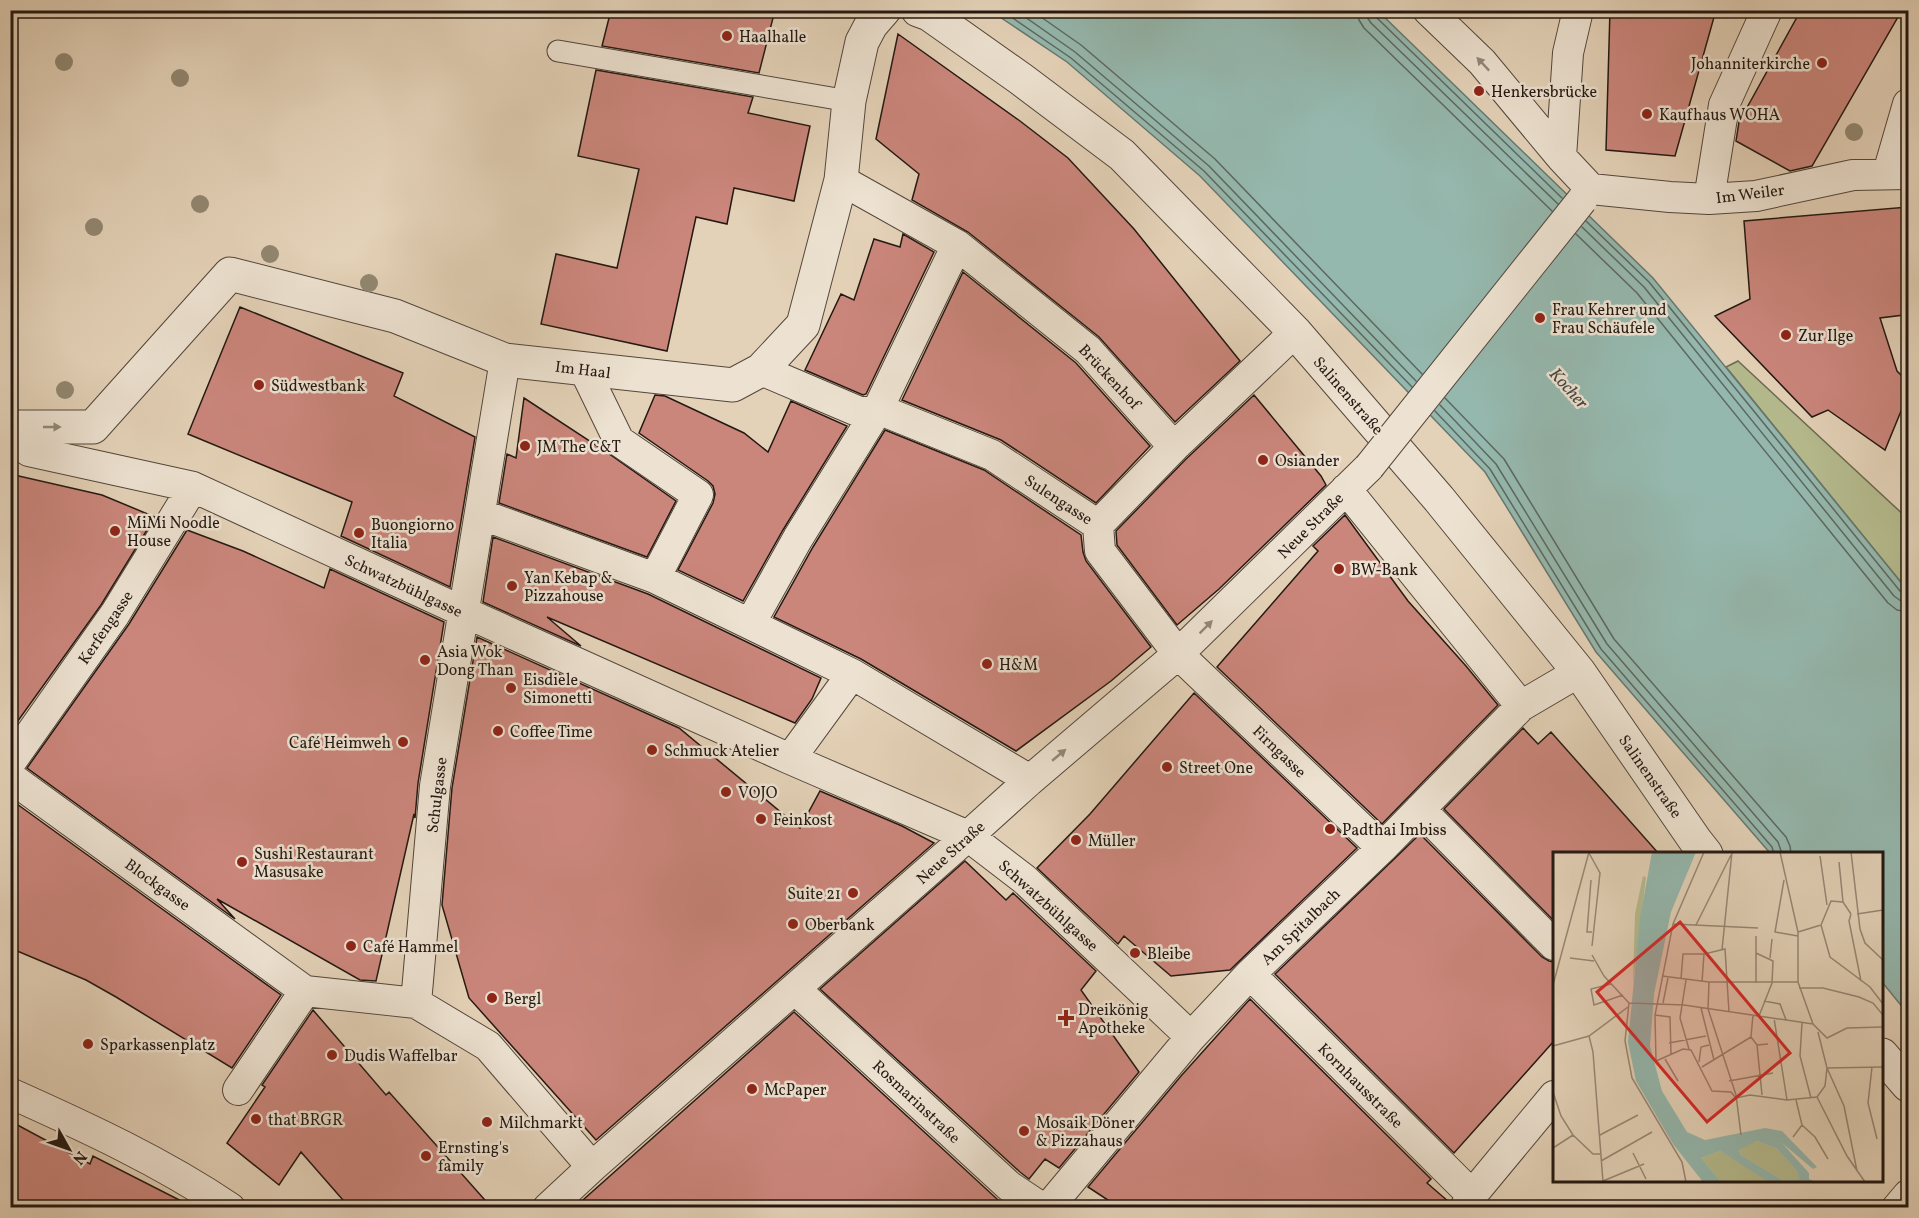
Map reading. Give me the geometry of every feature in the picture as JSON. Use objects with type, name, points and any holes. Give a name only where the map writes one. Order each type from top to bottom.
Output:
[{"type":"street","name":"Im Haal","points":[[10,427],[93,427],[230,274],[396,316],[506,360],[733,386],[761,370],[803,325],[841,180],[849,101],[862,42],[871,25],[884,10]]},
{"type":"street","name":"Salinenstraße","points":[[918,10],[929,14],[966,40],[1122,155],[1295,332],[1439,499],[1579,672],[1704,852]]},
{"type":"street","points":[[1428,10],[1482,62],[1561,158],[1587,194]]},
{"type":"street","points":[[1561,158],[1568,53],[1578,10]]},
{"type":"street","points":[[1709,199],[1724,105],[1767,10]]},
{"type":"street","points":[[1898,174],[1908,104]]},
{"type":"street","name":"Im Weiler","points":[[1587,194],[1709,199],[1756,196],[1853,175],[1898,174]]},
{"type":"street","name":"Brückenhof","points":[[841,180],[957,245],[1088,350],[1174,447]]},
{"type":"street","name":"Neue Straße","points":[[548,1208],[1030,780],[1178,654],[1369,467],[1587,194]]},
{"type":"street","points":[[750,624],[798,538],[878,410],[957,245]]},
{"type":"street","points":[[1098,525],[1174,447],[1295,332]]},
{"type":"street","name":"Schulgasse","points":[[416,1003],[435,786],[506,360]]},
{"type":"street","points":[[584,369],[619,441],[698,495],[655,578]]},
{"type":"street","name":"Sulengasse","points":[[761,370],[862,413],[878,410],[992,455],[1098,525],[1100,551],[1178,654]]},
{"type":"street","name":"Schwatzbühlgasse","points":[[10,438],[29,451],[193,487],[790,759],[968,836],[1024,879],[1191,1037]]},
{"type":"street","name":"Kerfengasse","points":[[10,763],[115,614],[193,487]]},
{"type":"street","name":"Neue Straße","points":[[1346,489],[1521,706]]},
{"type":"street","points":[[480,514],[655,578],[852,674],[1030,780]]},
{"type":"street","name":"Firngasse","points":[[1178,654],[1382,848]]},
{"type":"street","name":"Am Spitalbach","points":[[1048,1208],[1191,1037],[1250,974],[1382,848],[1521,706],[1579,672]]},
{"type":"street","points":[[790,759],[852,674]]},
{"type":"street","name":"Blockgasse","points":[[10,777],[305,991]]},
{"type":"street","points":[[1420,809],[1553,944]]},
{"type":"street","name":"Kornhausstraße","points":[[1250,974],[1469,1201],[1553,1097]]},
{"type":"street","name":"Rosmarinstraße","points":[[795,989],[1009,1186],[1042,1208]]},
{"type":"street","points":[[238,1090],[305,991],[416,1003],[489,1046],[592,1167]]},
{"type":"street","points":[[1883,1057],[1908,1085]]},
{"type":"street","points":[[10,1093],[83,1126],[196,1184],[230,1208]]},
{"type":"street","points":[[1897,1208],[1908,1195]]},
{"type":"lane","points":[[558,51],[849,101]]},
{"type":"green space","points":[[1738,361],[1908,519],[1908,591],[1726,367]]},
{"type":"water","name":"Kocher","points":[[991,11],[1378,11],[1653,278],[1908,591],[1908,1014],[1883,983],[1883,852],[1769,852],[1596,652],[1485,472],[1200,176],[1067,62]]},
{"type":"building","points":[[611,10],[775,10],[759,73],[602,46]]},
{"type":"building","points":[[1610,10],[1716,10],[1675,156],[1606,150]]},
{"type":"building","name":"Johanniterkirche","points":[[1801,10],[1902,10],[1812,166],[1790,171],[1736,141],[1739,122]]},
{"type":"building","points":[[898,34],[1068,158],[1134,229],[1240,361],[1175,422],[1099,337],[968,232],[912,200],[919,174],[876,139]]},
{"type":"building","points":[[596,70],[753,97],[748,113],[810,126],[794,201],[734,188],[727,224],[696,217],[667,351],[541,324],[556,254],[617,268],[639,169],[578,156]]},
{"type":"building","points":[[1908,207],[1908,297],[1904,298],[1904,315],[1880,318],[1897,371],[1908,382],[1908,394],[1885,450],[1828,410],[1812,417],[1715,316],[1750,299],[1744,221]]},
{"type":"building","points":[[903,234],[934,252],[866,394],[863,395],[805,370],[841,294],[854,300],[874,239],[900,247]]},
{"type":"building","points":[[963,272],[1076,363],[1150,446],[1096,503],[1001,440],[902,400]]},
{"type":"building","points":[[240,307],[403,373],[394,396],[475,437],[450,587],[341,536],[352,502],[188,434]]},
{"type":"building","points":[[655,395],[665,396],[744,433],[768,452],[791,401],[847,426],[783,530],[743,601],[678,570],[713,503],[715,494],[713,486],[708,481],[639,433]]},
{"type":"building","points":[[1254,395],[1326,485],[1219,589],[1177,625],[1117,545],[1116,531],[1186,459]]},
{"type":"building","points":[[524,398],[676,501],[647,557],[499,503],[507,454],[516,458]]},
{"type":"building","points":[[885,430],[984,470],[1081,535],[1086,561],[1151,647],[1111,681],[1016,751],[861,659],[774,617],[813,547]]},
{"type":"building","points":[[10,474],[102,495],[155,517],[101,605],[10,732]]},
{"type":"building","points":[[1345,515],[1408,601],[1498,705],[1382,824],[1217,667],[1318,551],[1313,546]]},
{"type":"building","points":[[187,530],[243,551],[324,588],[330,569],[444,622],[418,783],[415,818],[414,814],[376,981],[360,980],[217,899],[235,919],[27,768],[129,624]]},
{"type":"building","points":[[493,537],[648,594],[821,678],[812,699],[795,723],[547,617],[581,646],[483,602]]},
{"type":"building","points":[[477,637],[679,728],[800,828],[820,791],[902,826],[934,843],[596,1140],[469,998],[442,905],[452,788]]},
{"type":"building","points":[[1194,693],[1357,848],[1230,970],[1171,976],[1124,936],[1118,944],[1037,868],[1090,814]]},
{"type":"building","points":[[1523,728],[1538,744],[1551,732],[1657,852],[1553,852],[1553,920],[1444,809]]},
{"type":"building","points":[[10,799],[281,995],[232,1068],[86,980],[10,948]]},
{"type":"building","points":[[1420,834],[1542,957],[1553,962],[1553,1042],[1454,1153],[1275,974]]},
{"type":"building","points":[[965,861],[1006,900],[1013,893],[1096,971],[1081,990],[1139,1072],[1059,1168],[1045,1159],[1029,1179],[820,989]]},
{"type":"building","points":[[1250,999],[1431,1179],[1427,1183],[1449,1202],[1448,1208],[1120,1208],[1088,1187],[1181,1076]]},
{"type":"building","points":[[313,1010],[386,1095],[389,1092],[492,1208],[350,1208],[301,1152],[279,1185],[227,1143],[265,1087],[262,1085]]},
{"type":"building","points":[[794,1012],[1007,1206],[1006,1208],[574,1208]]},
{"type":"building","points":[[10,1121],[90,1164],[93,1156],[195,1208],[10,1208]]},
{"type":"place","name":"Haalhalle","points":[[727,36]]},
{"type":"place","name":"Johanniterkirche","points":[[1822,63]]},
{"type":"place","name":"Henkersbrücke","points":[[1479,91]]},
{"type":"place","name":"Kaufhaus WOHA","points":[[1647,114]]},
{"type":"place","name":"Frau Kehrer und Frau Schäufele","points":[[1540,318]]},
{"type":"place","name":"Zur Ilge","points":[[1786,335]]},
{"type":"place","name":"Südwestbank","points":[[259,385]]},
{"type":"place","name":"JM The C&T","points":[[525,446]]},
{"type":"place","name":"Osiander","points":[[1263,460]]},
{"type":"place","name":"MiMi Noodle House","points":[[115,531]]},
{"type":"place","name":"Buongiorno Italia","points":[[359,533]]},
{"type":"place","name":"BW-Bank","points":[[1339,569]]},
{"type":"place","name":"Yan Kebap & Pizzahouse","points":[[512,586]]},
{"type":"place","name":"Asia Wok Dong Than","points":[[425,660]]},
{"type":"place","name":"H&M","points":[[987,664]]},
{"type":"place","name":"Eisdiele Simonetti","points":[[511,688]]},
{"type":"place","name":"Coffee Time","points":[[498,731]]},
{"type":"place","name":"Café Heimweh","points":[[403,742]]},
{"type":"place","name":"Schmuck Atelier","points":[[652,750]]},
{"type":"place","name":"Street One","points":[[1167,767]]},
{"type":"place","name":"VOJO","points":[[726,792]]},
{"type":"place","name":"Feinkost","points":[[761,819]]},
{"type":"place","name":"Padthai Imbiss","points":[[1330,829]]},
{"type":"place","name":"Müller","points":[[1076,840]]},
{"type":"place","name":"Sushi Restaurant Masusake","points":[[242,862]]},
{"type":"place","name":"Suite 21","points":[[853,893]]},
{"type":"place","name":"Oberbank","points":[[793,924]]},
{"type":"place","name":"Café Hammel","points":[[351,946]]},
{"type":"place","name":"Bleibe","points":[[1135,953]]},
{"type":"place","name":"Bergl","points":[[492,998]]},
{"type":"place","name":"Dreikönig Apotheke","points":[[1066,1018]]},
{"type":"place","name":"Sparkassenplatz","points":[[88,1044]]},
{"type":"place","name":"Dudis Waffelbar","points":[[332,1055]]},
{"type":"place","name":"McPaper","points":[[752,1089]]},
{"type":"place","name":"that BRGR","points":[[256,1119]]},
{"type":"place","name":"Milchmarkt","points":[[487,1122]]},
{"type":"place","name":"Mosaik Döner & Pizzahaus","points":[[1024,1131]]},
{"type":"place","name":"Ernsting's family","points":[[426,1156]]}]
